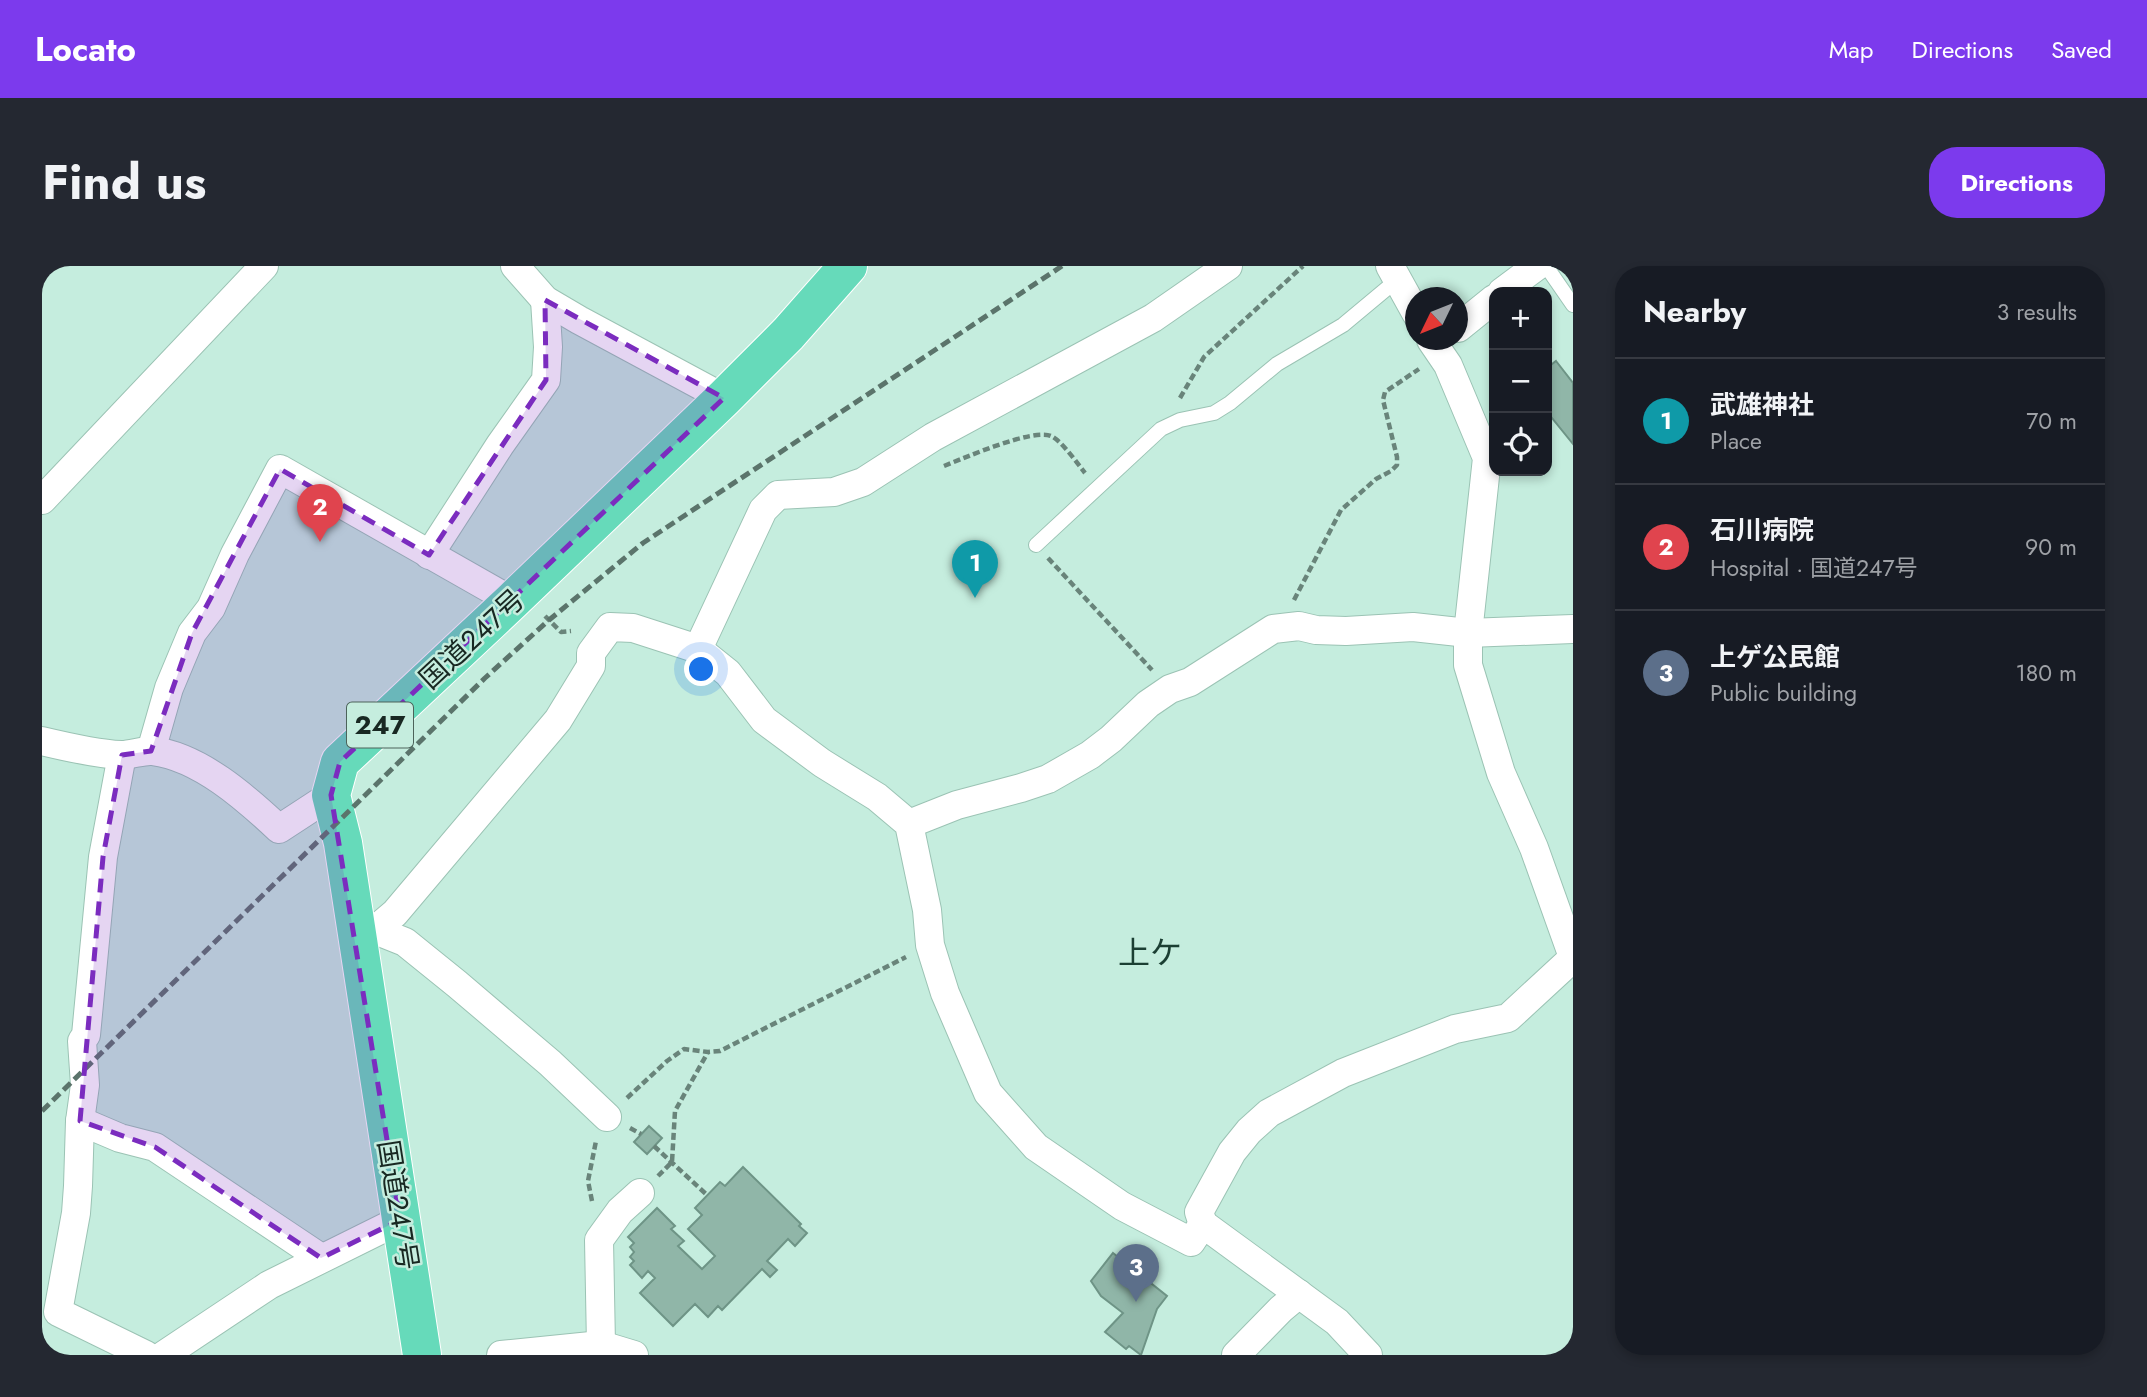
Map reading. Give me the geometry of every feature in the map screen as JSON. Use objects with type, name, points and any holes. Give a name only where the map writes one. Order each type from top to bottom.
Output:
[{"type":"highway","name":"国道247号","points":[[422,1355],[400,1220],[366,932],[331,795],[340,762],[724,398],[788,334],[848,266]]},
{"type":"street","points":[[42,500],[264,266]]},
{"type":"street","points":[[515,266],[545,299],[724,398]]},
{"type":"street","points":[[698,649],[762,510],[778,495],[834,492],[863,482],[933,436],[1153,318],[1228,266]]},
{"type":"street","points":[[1510,287],[1537,266]]},
{"type":"street","points":[[1394,273],[1405,293]]},
{"type":"street","points":[[429,555],[546,380],[548,347],[545,299]]},
{"type":"street","points":[[1468,320],[1489,303]]},
{"type":"street","points":[[1368,1355],[1337,1322],[1203,1224],[1199,1212],[1232,1152],[1249,1131],[1269,1113],[1356,1068],[1455,1029],[1508,1018],[1573,958],[1534,848],[1501,773],[1468,665],[1468,633],[1487,458],[1448,365],[1436,350]]},
{"type":"street","points":[[151,751],[169,688],[192,634],[211,608],[235,554],[280,469],[512,601]]},
{"type":"street","points":[[908,824],[957,805],[1021,789],[1048,779],[1090,755],[1148,704],[1170,689],[1190,682],[1273,629],[1299,626],[1316,630],[1346,631],[1413,627],[1468,633],[1573,629]]},
{"type":"street","points":[[366,932],[395,913],[558,720],[591,666],[591,653],[610,627],[633,628],[698,649],[728,673],[764,720],[822,763],[877,797],[908,824],[927,910],[930,945],[945,993],[988,1093],[1036,1147],[1122,1206],[1191,1242],[1203,1224]]},
{"type":"street","points":[[42,741],[122,755],[151,751],[169,755],[232,788],[279,829],[331,795]]},
{"type":"street","points":[[122,755],[103,857],[86,1035],[82,1041],[86,1085],[80,1121],[76,1213],[58,1312],[146,1355]]},
{"type":"street","points":[[366,932],[405,942],[550,1063],[607,1117]]},
{"type":"street","points":[[80,1121],[120,1138],[155,1147],[321,1258]]},
{"type":"street","points":[[601,1345],[599,1240],[620,1211],[640,1193]]},
{"type":"street","points":[[164,1355],[269,1285],[400,1220]]},
{"type":"street","points":[[1236,1355],[1280,1309],[1300,1294]]},
{"type":"street","points":[[501,1355],[601,1345],[634,1355]]},
{"type":"lane","points":[[1546,266],[1573,305]]},
{"type":"lane","points":[[1036,545],[1161,429],[1180,420],[1214,413],[1230,403],[1277,364],[1343,325],[1394,273]]},
{"type":"path","points":[[1161,429],[1204,357],[1303,266]]},
{"type":"path","points":[[1273,629],[1290,608],[1341,510],[1396,465],[1397,457],[1384,400],[1385,392],[1431,350]]},
{"type":"path","points":[[937,469],[997,445],[1042,433],[1053,436],[1098,487]]},
{"type":"path","points":[[1036,545],[1170,689]]},
{"type":"path","points":[[599,1240],[588,1181],[600,1125],[667,1061],[684,1049],[720,1051],[930,945]]},
{"type":"path","points":[[640,1193],[672,1162],[675,1111],[708,1052]]},
{"type":"path","points":[[654,1146],[707,1195]]},
{"type":"highlighted area","points":[[545,300],[724,398],[340,762],[331,795],[400,1220],[321,1258],[155,1147],[80,1121],[103,857],[122,755],[151,751],[192,633],[280,469],[429,555],[546,380]]},
{"type":"building","points":[[1556,361],[1573,383],[1573,444],[1552,418],[1552,364]]},
{"type":"building","points":[[649,1126],[662,1138],[647,1154],[634,1142]]},
{"type":"building","points":[[743,1167],[807,1233],[795,1246],[788,1239],[767,1261],[777,1270],[770,1277],[762,1269],[722,1310],[718,1306],[708,1317],[695,1304],[673,1326],[640,1293],[655,1278],[648,1271],[642,1278],[630,1265],[634,1261],[630,1257],[634,1252],[630,1247],[634,1243],[628,1237],[657,1208],[675,1226],[671,1229],[684,1241],[678,1246],[702,1269],[715,1256],[688,1229],[702,1215],[695,1208],[720,1182],[725,1186]]},
{"type":"building","points":[[1113,1253],[1167,1296],[1157,1309],[1141,1355],[1129,1346],[1126,1349],[1105,1332],[1123,1313],[1101,1296],[1091,1281]]},
{"type":"railway","points":[[42,1111],[485,678],[549,620],[643,543],[1062,266]]},
{"type":"place","name":"石川病院","points":[[320,542]]},
{"type":"place","name":"武雄神社","points":[[975,598]]},
{"type":"place","name":"上ゲ公民館","points":[[1136,1302]]},
{"type":"district","name":"上ケ","points":[[1150,953]]}]
